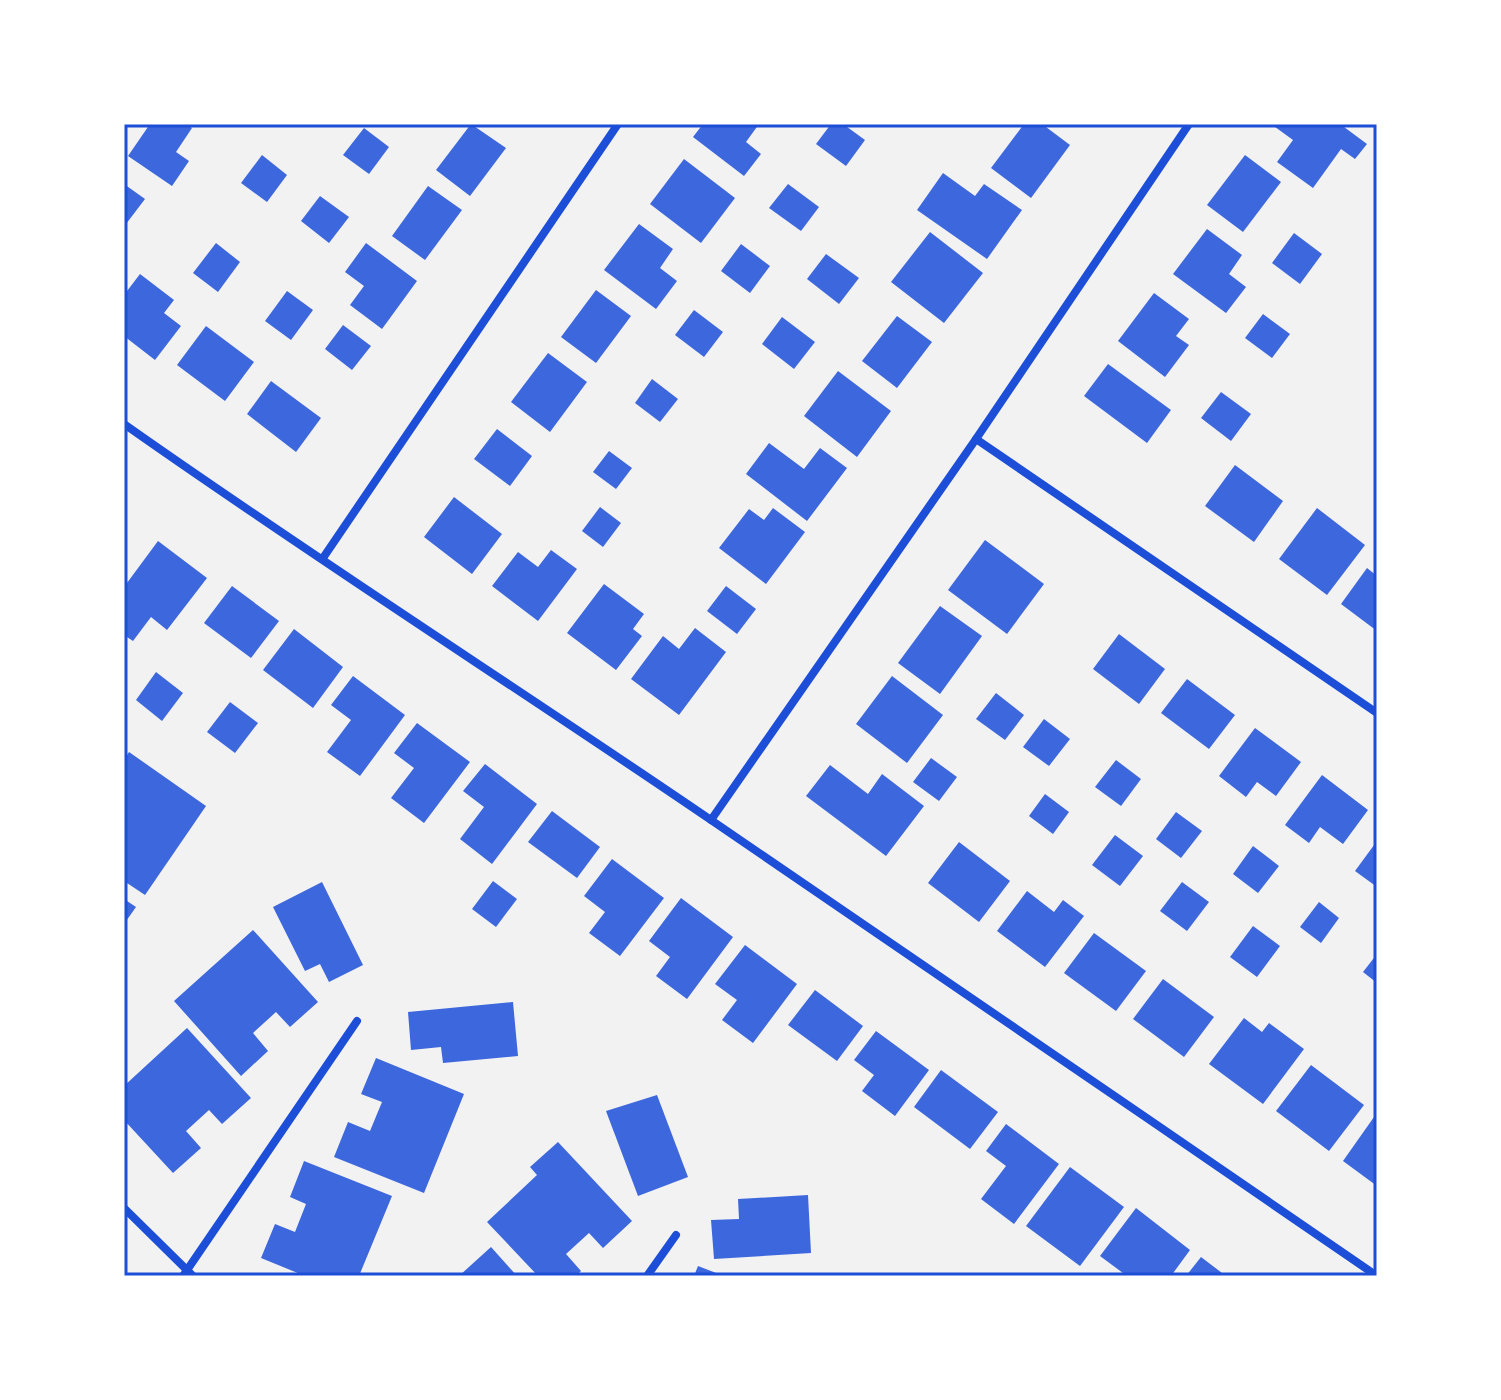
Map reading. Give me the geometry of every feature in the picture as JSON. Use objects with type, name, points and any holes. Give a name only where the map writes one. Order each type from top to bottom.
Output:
[{"type":"street","points":[[323,558],[618,124]]},
{"type":"street","points":[[711,820],[976,439],[1189,124]]},
{"type":"street","points":[[124,424],[238,505],[323,558],[711,820],[1377,1276]]},
{"type":"street","points":[[976,439],[1377,713]]},
{"type":"street","points":[[124,1208],[188,1274],[357,1021]]},
{"type":"street","points":[[647,1276],[676,1235]]},
{"type":"building","points":[[150,124],[186,124],[192,128],[176,152],[189,161],[172,186],[128,156]]},
{"type":"building","points":[[471,124],[506,148],[470,196],[436,170]]},
{"type":"building","points":[[703,124],[759,124],[746,142],[761,154],[744,176],[693,137]]},
{"type":"building","points":[[831,124],[843,124],[865,140],[846,166],[816,144]]},
{"type":"building","points":[[1024,124],[1042,124],[1070,145],[1031,198],[991,168]]},
{"type":"building","points":[[1271,124],[1340,124],[1367,144],[1355,159],[1341,149],[1313,188],[1277,162],[1293,140]]},
{"type":"building","points":[[364,128],[389,147],[369,174],[343,155]]},
{"type":"building","points":[[262,155],[287,175],[267,202],[241,183]]},
{"type":"building","points":[[1245,155],[1281,182],[1243,232],[1207,205]]},
{"type":"building","points":[[684,159],[735,198],[701,243],[650,204]]},
{"type":"building","points":[[943,173],[975,196],[984,184],[1022,210],[987,259],[917,210]]},
{"type":"building","points":[[124,184],[145,199],[126,224],[124,222]]},
{"type":"building","points":[[788,184],[819,207],[801,231],[769,208]]},
{"type":"building","points":[[428,186],[462,210],[425,260],[392,236]]},
{"type":"building","points":[[320,196],[349,217],[329,243],[301,221]]},
{"type":"building","points":[[639,224],[673,249],[660,268],[677,281],[656,309],[604,270]]},
{"type":"building","points":[[1207,229],[1242,255],[1229,274],[1246,287],[1226,313],[1173,274]]},
{"type":"building","points":[[930,232],[983,273],[944,323],[891,282]]},
{"type":"building","points":[[1294,233],[1322,254],[1300,284],[1272,263]]},
{"type":"building","points":[[216,243],[240,262],[218,292],[193,273]]},
{"type":"building","points":[[366,243],[417,281],[382,329],[350,305],[364,286],[345,272]]},
{"type":"building","points":[[741,244],[770,266],[750,293],[721,271]]},
{"type":"building","points":[[826,254],[859,278],[839,304],[807,279]]},
{"type":"building","points":[[140,274],[174,300],[164,313],[181,326],[155,360],[124,336],[124,295]]},
{"type":"building","points":[[596,290],[631,316],[596,363],[561,337]]},
{"type":"building","points":[[287,291],[313,310],[291,340],[265,321]]},
{"type":"building","points":[[1154,293],[1189,319],[1176,336],[1189,345],[1165,377],[1118,341]]},
{"type":"building","points":[[694,310],[723,332],[704,357],[675,335]]},
{"type":"building","points":[[1263,314],[1290,334],[1272,358],[1245,338]]},
{"type":"building","points":[[897,316],[932,342],[897,388],[862,361]]},
{"type":"building","points":[[782,317],[815,342],[794,369],[762,344]]},
{"type":"building","points":[[343,325],[371,346],[352,370],[325,349]]},
{"type":"building","points":[[206,326],[254,362],[225,401],[177,365]]},
{"type":"building","points":[[548,353],[587,382],[550,432],[511,402]]},
{"type":"building","points":[[1108,364],[1171,410],[1147,443],[1084,396]]},
{"type":"building","points":[[838,371],[891,411],[857,457],[804,416]]},
{"type":"building","points":[[652,379],[678,399],[660,422],[635,403]]},
{"type":"building","points":[[271,381],[321,418],[296,452],[247,414]]},
{"type":"building","points":[[1221,392],[1251,414],[1231,441],[1201,418]]},
{"type":"building","points":[[497,429],[532,456],[510,486],[474,459]]},
{"type":"building","points":[[769,443],[804,469],[820,448],[847,468],[807,521],[746,474]]},
{"type":"building","points":[[609,451],[632,468],[616,489],[593,472]]},
{"type":"building","points":[[1235,465],[1283,501],[1254,542],[1205,506]]},
{"type":"building","points":[[454,497],[502,534],[472,574],[424,537]]},
{"type":"building","points":[[600,507],[621,523],[603,547],[582,531]]},
{"type":"building","points":[[773,508],[805,532],[766,584],[719,548],[749,509],[764,520]]},
{"type":"building","points":[[1317,508],[1365,545],[1327,595],[1279,559]]},
{"type":"building","points":[[985,540],[1044,584],[1007,634],[948,590]]},
{"type":"building","points":[[158,541],[207,578],[167,630],[151,617],[133,641],[124,635],[124,587]]},
{"type":"building","points":[[551,550],[577,569],[538,621],[492,586],[518,552],[538,567]]},
{"type":"building","points":[[1367,568],[1377,576],[1377,631],[1341,604]]},
{"type":"building","points":[[604,584],[644,614],[633,629],[642,636],[616,670],[567,633]]},
{"type":"building","points":[[232,586],[279,621],[251,658],[204,623]]},
{"type":"building","points":[[726,586],[756,609],[737,634],[707,611]]},
{"type":"building","points":[[940,606],[982,636],[940,694],[898,663]]},
{"type":"building","points":[[695,628],[726,652],[679,715],[631,679],[663,636],[679,649]]},
{"type":"building","points":[[294,629],[343,667],[313,708],[263,670]]},
{"type":"building","points":[[1119,634],[1165,669],[1139,704],[1093,669]]},
{"type":"building","points":[[156,672],[183,693],[162,721],[136,700]]},
{"type":"building","points":[[353,676],[405,715],[360,776],[327,752],[351,720],[331,705]]},
{"type":"building","points":[[892,676],[943,715],[907,763],[856,724]]},
{"type":"building","points":[[1187,679],[1235,715],[1209,749],[1161,713]]},
{"type":"building","points":[[996,693],[1024,715],[1005,740],[976,719]]},
{"type":"building","points":[[230,702],[258,723],[235,753],[207,732]]},
{"type":"building","points":[[1044,719],[1070,739],[1049,766],[1023,747]]},
{"type":"building","points":[[417,723],[470,762],[424,823],[391,798],[414,768],[394,753]]},
{"type":"building","points":[[1255,728],[1301,762],[1276,796],[1257,782],[1246,797],[1219,776]]},
{"type":"building","points":[[129,752],[206,806],[145,895],[124,881],[124,760]]},
{"type":"building","points":[[931,758],[957,777],[939,801],[913,782]]},
{"type":"building","points":[[1116,760],[1141,779],[1121,806],[1095,787]]},
{"type":"building","points":[[485,764],[537,804],[492,864],[460,839],[484,807],[463,791]]},
{"type":"building","points":[[830,765],[868,794],[882,774],[924,806],[886,856],[806,796]]},
{"type":"building","points":[[1322,775],[1368,810],[1343,844],[1320,827],[1309,843],[1285,825]]},
{"type":"building","points":[[1045,794],[1069,812],[1053,834],[1029,816]]},
{"type":"building","points":[[552,811],[600,847],[577,878],[528,842]]},
{"type":"building","points":[[1176,812],[1202,831],[1181,858],[1156,839]]},
{"type":"building","points":[[1115,835],[1143,856],[1120,886],[1092,865]]},
{"type":"building","points":[[1377,841],[1377,887],[1355,871]]},
{"type":"building","points":[[959,842],[1010,881],[979,922],[928,883]]},
{"type":"building","points":[[1253,846],[1279,866],[1258,893],[1233,874]]},
{"type":"building","points":[[612,859],[664,898],[620,956],[589,933],[605,912],[584,896]]},
{"type":"building","points":[[493,881],[517,899],[496,927],[472,909]]},
{"type":"building","points":[[322,882],[363,965],[329,982],[320,964],[305,971],[273,907]]},
{"type":"building","points":[[1182,882],[1209,902],[1187,931],[1160,911]]},
{"type":"building","points":[[1027,891],[1054,912],[1063,900],[1084,916],[1045,967],[997,931]]},
{"type":"building","points":[[681,898],[733,937],[687,999],[656,976],[670,957],[649,941]]},
{"type":"building","points":[[124,899],[136,907],[124,924]]},
{"type":"building","points":[[1319,902],[1339,918],[1321,943],[1300,927]]},
{"type":"building","points":[[1253,926],[1280,946],[1257,977],[1230,957]]},
{"type":"building","points":[[253,930],[318,1002],[290,1027],[276,1012],[253,1033],[268,1051],[241,1076],[174,1001]]},
{"type":"building","points":[[1094,933],[1146,971],[1116,1011],[1064,973]]},
{"type":"building","points":[[745,945],[797,984],[753,1043],[722,1020],[737,1000],[715,984]]},
{"type":"building","points":[[1377,954],[1377,983],[1363,972]]},
{"type":"building","points":[[1163,979],[1214,1017],[1184,1057],[1133,1019]]},
{"type":"building","points":[[815,990],[863,1026],[837,1061],[788,1025]]},
{"type":"building","points":[[513,1002],[518,1056],[443,1063],[441,1047],[411,1050],[408,1012]]},
{"type":"building","points":[[1244,1018],[1262,1032],[1269,1023],[1304,1049],[1263,1104],[1209,1064]]},
{"type":"building","points":[[187,1028],[251,1098],[222,1124],[209,1110],[186,1131],[201,1148],[173,1173],[124,1120],[124,1086]]},
{"type":"building","points":[[876,1031],[929,1070],[895,1116],[862,1091],[874,1075],[854,1060]]},
{"type":"building","points":[[376,1058],[464,1094],[424,1193],[334,1157],[348,1122],[370,1131],[382,1102],[361,1094]]},
{"type":"building","points":[[1311,1065],[1364,1105],[1329,1151],[1276,1111]]},
{"type":"building","points":[[941,1070],[998,1112],[970,1149],[914,1107]]},
{"type":"building","points":[[657,1095],[688,1177],[638,1196],[606,1111]]},
{"type":"building","points":[[1374,1117],[1377,1119],[1377,1186],[1343,1161]]},
{"type":"building","points":[[1006,1124],[1059,1164],[1014,1224],[981,1199],[1006,1166],[986,1151]]},
{"type":"building","points":[[558,1142],[632,1221],[603,1248],[589,1233],[566,1254],[581,1271],[576,1276],[538,1276],[487,1222],[537,1175],[530,1167]]},
{"type":"building","points":[[304,1161],[392,1196],[359,1276],[305,1276],[261,1258],[275,1224],[295,1232],[306,1204],[290,1197]]},
{"type":"building","points":[[1070,1167],[1124,1207],[1080,1266],[1026,1226]]},
{"type":"building","points":[[808,1195],[811,1253],[714,1259],[711,1220],[739,1219],[738,1199]]},
{"type":"building","points":[[1136,1208],[1190,1250],[1171,1276],[1127,1276],[1100,1256]]},
{"type":"building","points":[[491,1247],[517,1276],[459,1276]]},
{"type":"building","points":[[1201,1257],[1226,1276],[1186,1276]]},
{"type":"building","points":[[698,1266],[724,1276],[694,1276]]}]
